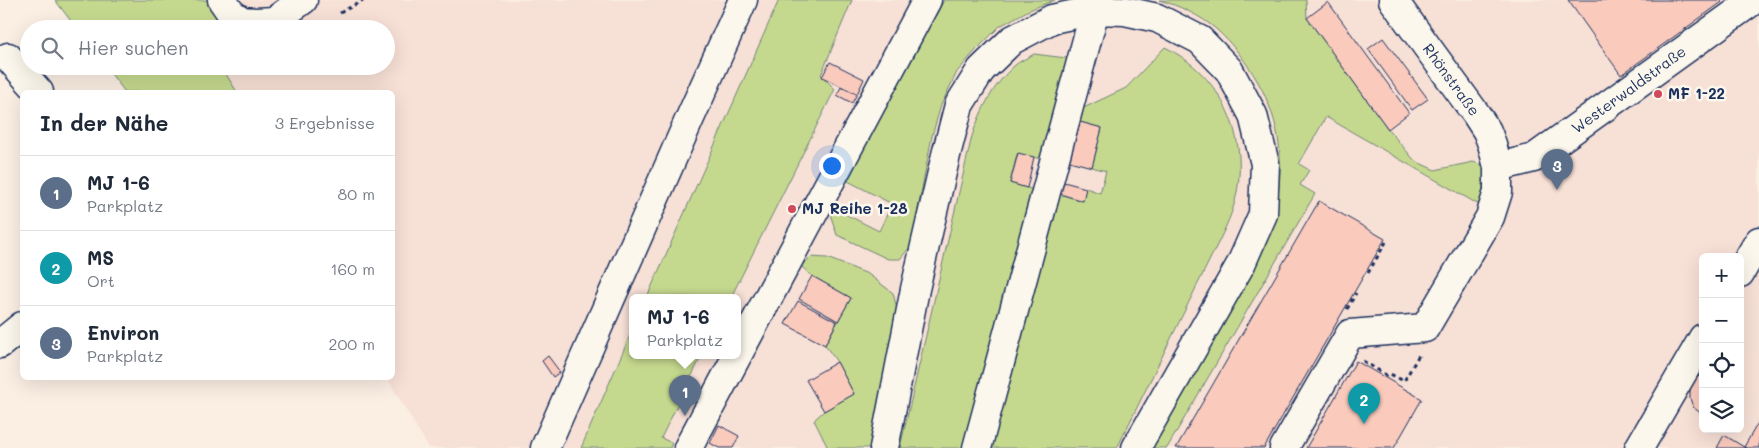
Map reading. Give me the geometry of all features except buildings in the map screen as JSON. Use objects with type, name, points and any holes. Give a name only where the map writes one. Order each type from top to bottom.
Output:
[{"type":"lane","points":[[222,0],[231,13],[241,20]]},
{"type":"lane","points":[[275,20],[303,0]]},
{"type":"lane","points":[[545,448],[743,0]]},
{"type":"lane","points":[[741,349],[927,0]]},
{"type":"lane","name":"Rhönstraße","points":[[1284,448],[1350,334],[1425,328],[1490,217],[1498,192],[1498,167],[1486,131],[1476,114],[1393,0]]},
{"type":"lane","name":"Westerwaldstraße","points":[[1498,167],[1534,158],[1754,0]]},
{"type":"lane","points":[[977,448],[1095,10]]},
{"type":"lane","points":[[884,448],[915,289],[959,105],[981,70],[1012,40],[1052,19],[1095,10],[1124,11],[1157,18],[1200,40],[1230,70],[1253,114],[1265,164],[1263,214],[1241,264],[1136,448]]},
{"type":"lane","points":[[8,56],[20,70]]},
{"type":"lane","points":[[24,75],[36,90]]},
{"type":"lane","points":[[1744,266],[1759,240]]},
{"type":"lane","points":[[0,344],[20,328]]},
{"type":"lane","points":[[1639,448],[1700,343]]},
{"type":"lane","points":[[688,448],[735,359]]},
{"type":"path","points":[[340,13],[362,0]]},
{"type":"path","points":[[1368,273],[1386,242]]},
{"type":"path","points":[[1362,361],[1386,375],[1390,374],[1404,381],[1424,347]]},
{"type":"shaded area","points":[[134,0],[1759,0],[1759,448],[429,448],[388,380],[395,380],[395,90],[197,90],[186,75],[395,75],[395,20],[148,20]]},
{"type":"green space","points":[[55,0],[210,0],[229,20],[70,20]]},
{"type":"green space","points":[[779,0],[852,0],[821,75],[835,89],[732,294],[648,294]]},
{"type":"green space","points":[[944,0],[1055,0],[1029,10],[1000,26],[957,72],[941,105],[932,136],[911,246],[900,259],[888,259],[837,235],[831,217],[833,208],[879,231],[892,204],[846,180]]},
{"type":"green space","points":[[1159,0],[1306,0],[1307,18],[1388,129],[1415,161],[1435,170],[1473,162],[1485,166],[1481,206],[1326,117],[1299,164],[1309,170],[1300,185],[1315,194],[1167,448],[1146,448],[1274,217],[1280,172],[1279,145],[1272,113],[1266,97],[1249,67],[1239,53],[1210,24],[1189,12]]},
{"type":"green space","points":[[1165,47],[1185,59],[1202,74],[1216,92],[1227,111],[1235,132],[1239,154],[1239,177],[1235,201],[1227,224],[1117,448],[985,448],[1053,199],[1060,194],[1082,201],[1086,188],[1100,193],[1106,171],[1092,167],[1102,128],[1080,122],[1077,111],[1126,88]]},
{"type":"green space","points":[[1034,54],[1074,59],[1047,160],[1017,154],[1010,183],[1038,191],[969,448],[900,448],[972,136],[984,107],[1000,81],[1016,64]]},
{"type":"green space","points":[[112,75],[227,75],[236,90],[123,90]]},
{"type":"green space","points":[[811,257],[827,258],[868,274],[893,293],[897,309],[872,448],[828,448],[814,420],[824,411],[854,394],[837,362],[825,345],[851,298],[812,276],[801,266]]},
{"type":"green space","points":[[629,338],[629,359],[700,359],[661,438],[672,443],[670,448],[581,448]]},
{"type":"place","name":"MF 1-22","points":[[1658,94]]},
{"type":"place","name":"Environ","points":[[1557,190]]},
{"type":"place","name":"MJ Reihe 1-28","points":[[792,209]]},
{"type":"place","name":"MJ 1-6","points":[[685,416]]},
{"type":"place","name":"MS","points":[[1364,424]]}]
